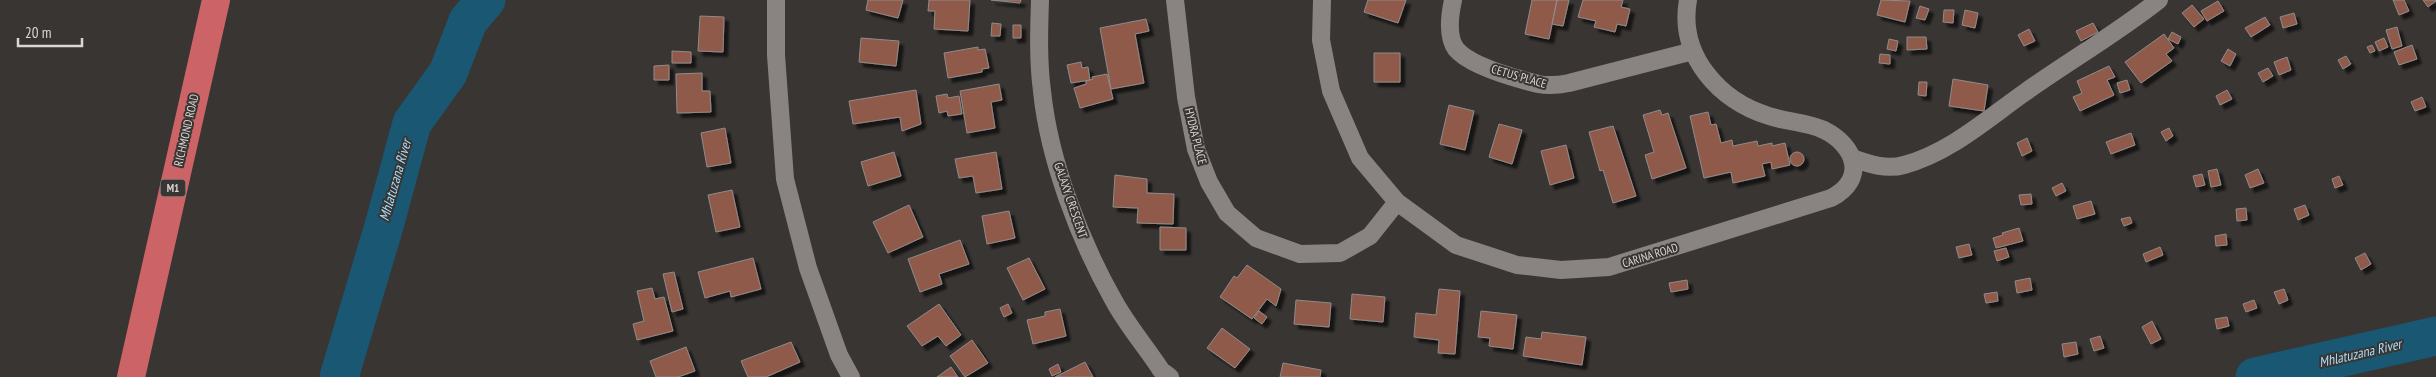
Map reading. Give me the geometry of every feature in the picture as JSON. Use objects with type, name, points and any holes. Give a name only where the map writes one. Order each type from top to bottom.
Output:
[{"type":"highway","name":"RICHMOND ROAD","points":[[131,377],[216,0]]},
{"type":"street","points":[[776,0],[776,55],[785,179],[808,268],[839,355],[851,377]]},
{"type":"street","name":"GALAXY CRESCENT","points":[[1040,0],[1039,28],[1042,92],[1055,154],[1078,229],[1114,302],[1161,370],[1170,377]]},
{"type":"street","name":"HYDRA PLACE","points":[[1175,0],[1186,97],[1196,149],[1209,182],[1227,213],[1256,238],[1300,254],[1340,252],[1370,236],[1397,202]]},
{"type":"street","name":"CARINA ROAD","points":[[1322,0],[1321,40],[1331,91],[1360,158],[1397,202],[1456,245],[1516,265],[1561,270],[1609,267],[1831,198],[1844,191],[1852,180],[1854,174],[1852,158]]},
{"type":"street","name":"CETUS PLACE","points":[[1453,0],[1450,21],[1455,48],[1465,57],[1482,65],[1539,84],[1569,83],[1693,51]]},
{"type":"street","points":[[1688,0],[1686,28],[1693,51],[1717,88],[1730,99],[1748,109],[1770,117],[1798,122],[1823,130],[1840,140],[1852,158],[1886,168],[1904,165],[1935,152],[1978,127],[2025,93],[2130,23],[2159,0]]},
{"type":"building","points":[[868,0],[903,0],[898,18],[866,10]]},
{"type":"building","points":[[929,0],[970,0],[968,31],[934,29],[935,11],[928,11]]},
{"type":"building","points":[[991,0],[1021,0],[1020,3]]},
{"type":"building","points":[[1368,0],[1406,0],[1398,23],[1364,12]]},
{"type":"building","points":[[1532,0],[1557,0],[1549,39],[1525,34]]},
{"type":"building","points":[[1557,0],[1569,0],[1563,26],[1552,24]]},
{"type":"building","points":[[1583,0],[1623,0],[1621,7],[1630,9],[1626,26],[1617,24],[1615,32],[1594,27],[1596,21],[1578,17]]},
{"type":"building","points":[[1881,0],[1910,1],[1905,22],[1877,15]]},
{"type":"building","points":[[2393,0],[2404,0],[2409,11],[2399,15]]},
{"type":"building","points":[[2423,0],[2436,0],[2436,1],[2428,7]]},
{"type":"building","points":[[2218,1],[2224,11],[2207,21],[2201,11]]},
{"type":"building","points":[[2192,5],[2204,19],[2194,27],[2182,13]]},
{"type":"building","points":[[1920,6],[1929,9],[1925,20],[1916,18]]},
{"type":"building","points":[[1944,10],[1954,10],[1953,23],[1943,22]]},
{"type":"building","points":[[1965,10],[1978,13],[1975,28],[1962,25]]},
{"type":"building","points":[[2294,13],[2297,24],[2283,28],[2280,17]]},
{"type":"building","points":[[700,16],[724,17],[723,52],[698,51]]},
{"type":"building","points":[[2265,17],[2270,25],[2251,37],[2245,28]]},
{"type":"building","points":[[1146,19],[1149,31],[1135,34],[1144,83],[1111,89],[1100,28]]},
{"type":"building","points":[[992,23],[1001,24],[1000,36],[991,36]]},
{"type":"building","points":[[2093,23],[2098,32],[2081,41],[2076,31]]},
{"type":"building","points":[[1013,25],[1021,25],[1021,38],[1013,38]]},
{"type":"building","points":[[2397,27],[2402,46],[2392,49],[2386,30]]},
{"type":"building","points":[[2029,29],[2035,41],[2024,46],[2018,35]]},
{"type":"building","points":[[2172,32],[2181,37],[2178,44],[2168,39]]},
{"type":"building","points":[[2164,34],[2174,48],[2166,54],[2172,61],[2141,83],[2125,62]]},
{"type":"building","points":[[1907,37],[1926,37],[1927,49],[1907,50]]},
{"type":"building","points":[[861,38],[899,41],[896,66],[859,62]]},
{"type":"building","points":[[2384,38],[2388,47],[2379,51],[2375,42]]},
{"type":"building","points":[[1889,39],[1898,41],[1896,51],[1887,49]]},
{"type":"building","points":[[2372,45],[2375,51],[2370,53],[2367,47]]},
{"type":"building","points":[[2412,45],[2417,59],[2399,65],[2394,52]]},
{"type":"building","points":[[978,47],[978,50],[985,49],[989,68],[982,69],[982,72],[948,78],[944,53]]},
{"type":"building","points":[[2228,49],[2236,54],[2230,66],[2221,61]]},
{"type":"building","points":[[672,51],[691,52],[691,63],[672,63]]},
{"type":"building","points":[[1374,53],[1400,53],[1400,82],[1374,82]]},
{"type":"building","points":[[1880,54],[1890,55],[1890,64],[1879,63]]},
{"type":"building","points":[[2346,56],[2351,64],[2343,69],[2338,60]]},
{"type":"building","points":[[2287,57],[2291,70],[2279,75],[2274,62]]},
{"type":"building","points":[[1081,62],[1082,68],[1088,67],[1090,80],[1071,83],[1067,65]]},
{"type":"building","points":[[669,65],[669,80],[654,80],[654,66]]},
{"type":"building","points":[[2109,66],[2115,77],[2107,80],[2114,95],[2080,111],[2073,97],[2082,93],[2077,81]]},
{"type":"building","points":[[2268,68],[2273,76],[2263,82],[2258,73]]},
{"type":"building","points":[[702,73],[702,91],[710,91],[711,112],[677,113],[676,74]]},
{"type":"building","points":[[1107,74],[1113,99],[1080,108],[1074,88],[1086,84],[1086,81],[1093,79],[1092,77]]},
{"type":"building","points":[[1953,79],[1988,85],[1984,111],[1949,106]]},
{"type":"building","points":[[2127,80],[2130,90],[2120,93],[2117,83]]},
{"type":"building","points":[[1919,82],[1927,82],[1926,96],[1918,95]]},
{"type":"building","points":[[999,84],[1002,100],[991,102],[995,128],[967,133],[960,91]]},
{"type":"building","points":[[916,90],[921,124],[902,131],[900,117],[853,124],[849,101]]},
{"type":"building","points":[[2227,90],[2232,99],[2220,105],[2216,96]]},
{"type":"building","points":[[947,94],[948,98],[959,96],[962,114],[948,116],[947,111],[939,113],[936,96]]},
{"type":"building","points":[[2422,97],[2426,107],[2415,111],[2411,102]]},
{"type":"building","points":[[1449,105],[1474,111],[1465,150],[1440,144]]},
{"type":"building","points":[[1660,110],[1662,115],[1668,113],[1686,168],[1652,179],[1645,155],[1654,152],[1643,115]]},
{"type":"building","points":[[1708,112],[1711,125],[1716,124],[1721,143],[1732,140],[1733,146],[1757,141],[1758,146],[1772,143],[1772,146],[1785,143],[1790,165],[1772,169],[1771,162],[1762,164],[1765,176],[1733,183],[1731,172],[1704,178],[1690,116]]},
{"type":"building","points":[[1499,124],[1522,130],[1512,164],[1489,157]]},
{"type":"building","points":[[1613,126],[1636,196],[1613,203],[1603,170],[1600,171],[1589,132]]},
{"type":"building","points":[[725,128],[731,163],[707,167],[701,133]]},
{"type":"building","points":[[2169,128],[2173,136],[2166,141],[2161,132]]},
{"type":"building","points":[[2131,133],[2135,145],[2111,154],[2106,142]]},
{"type":"building","points":[[2027,138],[2032,151],[2022,156],[2017,143]]},
{"type":"building","points":[[1566,145],[1574,178],[1550,185],[1541,151]]},
{"type":"building","points":[[894,152],[901,176],[868,186],[861,162]]},
{"type":"building","points":[[996,152],[1002,189],[976,193],[973,176],[959,178],[955,159]]},
{"type":"building","points":[[1794,152],[1800,152],[1804,159],[1800,166],[1794,166],[1790,162],[1790,156]]},
{"type":"building","points":[[2217,169],[2221,185],[2211,187],[2208,171]]},
{"type":"building","points":[[2258,169],[2264,183],[2250,188],[2245,175]]},
{"type":"building","points":[[2202,174],[2205,185],[2196,187],[2193,176]]},
{"type":"building","points":[[1115,175],[1147,179],[1147,193],[1174,194],[1173,224],[1137,223],[1138,208],[1113,207]]},
{"type":"building","points":[[2339,176],[2343,185],[2335,188],[2332,179]]},
{"type":"building","points":[[2062,183],[2066,191],[2056,196],[2052,188]]},
{"type":"building","points":[[732,190],[740,227],[716,232],[708,195]]},
{"type":"building","points":[[2031,194],[2032,204],[2021,205],[2019,195]]},
{"type":"building","points":[[2091,201],[2095,214],[2077,219],[2073,206]]},
{"type":"building","points":[[909,205],[923,237],[888,253],[873,222]]},
{"type":"building","points":[[2305,205],[2309,215],[2298,220],[2294,209]]},
{"type":"building","points":[[2246,208],[2247,220],[2237,221],[2236,209]]},
{"type":"building","points":[[1009,211],[1015,238],[987,244],[982,216]]},
{"type":"building","points":[[2130,217],[2132,223],[2124,226],[2121,219]]},
{"type":"building","points":[[1160,227],[1186,228],[1186,250],[1160,250]]},
{"type":"building","points":[[2019,228],[2023,241],[1996,248],[1993,238]]},
{"type":"building","points":[[2226,234],[2227,245],[2216,246],[2215,236]]},
{"type":"building","points":[[960,240],[969,264],[939,274],[942,284],[920,292],[908,259]]},
{"type":"building","points":[[1969,244],[1972,255],[1959,258],[1956,247]]},
{"type":"building","points":[[2160,247],[2163,255],[2146,262],[2143,254]]},
{"type":"building","points":[[2006,248],[2009,257],[1997,261],[1994,251]]},
{"type":"building","points":[[2365,253],[2371,264],[2361,270],[2355,258]]},
{"type":"building","points":[[753,258],[761,289],[731,297],[730,291],[705,298],[698,272]]},
{"type":"building","points":[[1029,258],[1045,289],[1023,300],[1007,268]]},
{"type":"building","points":[[1247,265],[1281,289],[1276,306],[1267,299],[1252,319],[1220,297],[1234,276],[1237,278]]},
{"type":"building","points":[[674,272],[683,309],[672,312],[663,274]]},
{"type":"building","points":[[2030,278],[2032,290],[2017,293],[2015,281]]},
{"type":"building","points":[[1687,280],[1688,289],[1671,292],[1669,283]]},
{"type":"building","points":[[652,288],[655,299],[664,297],[673,331],[637,340],[633,324],[644,321],[637,291]]},
{"type":"building","points":[[1439,289],[1460,291],[1455,354],[1438,353],[1439,340],[1414,337],[1416,313],[1436,315]]},
{"type":"building","points":[[2284,289],[2288,300],[2279,304],[2274,292]]},
{"type":"building","points":[[1997,292],[1998,301],[1986,303],[1984,294]]},
{"type":"building","points":[[1352,294],[1385,297],[1383,322],[1350,319]]},
{"type":"building","points":[[1296,300],[1331,303],[1329,327],[1294,324]]},
{"type":"building","points":[[2254,300],[2257,308],[2246,312],[2243,304]]},
{"type":"building","points":[[939,304],[961,335],[946,346],[938,336],[922,346],[907,326]]},
{"type":"building","points":[[1008,304],[1012,313],[1004,317],[1000,308]]},
{"type":"building","points":[[1060,309],[1066,336],[1033,344],[1027,320],[1045,316],[1045,312]]},
{"type":"building","points":[[1259,311],[1267,317],[1262,324],[1254,318]]},
{"type":"building","points":[[1481,311],[1517,315],[1513,349],[1489,346],[1490,338],[1478,337]]},
{"type":"building","points":[[2227,317],[2229,326],[2217,329],[2215,319]]},
{"type":"building","points":[[2152,321],[2161,339],[2151,344],[2142,327]]},
{"type":"building","points":[[1222,328],[1250,349],[1235,368],[1207,348]]},
{"type":"building","points":[[1542,332],[1586,337],[1582,365],[1523,356],[1526,337],[1541,339]]},
{"type":"building","points":[[2100,336],[2104,348],[2094,351],[2090,339]]},
{"type":"building","points":[[972,340],[988,363],[965,377],[950,356]]},
{"type":"building","points":[[791,342],[800,362],[766,377],[748,377],[741,361]]},
{"type":"building","points":[[2076,342],[2078,354],[2064,357],[2062,344]]},
{"type":"building","points":[[686,347],[695,371],[678,377],[656,377],[650,361]]},
{"type":"building","points":[[1085,362],[1093,377],[1055,377]]},
{"type":"building","points":[[1283,363],[1321,370],[1320,377],[1280,377]]},
{"type":"building","points":[[1058,364],[1061,372],[1052,376],[1049,369]]},
{"type":"building","points":[[951,367],[958,377],[937,377]]},
{"type":"waterway","name":"Mhlatuzana River","points":[[339,377],[384,226],[412,123],[448,73],[468,21],[486,0]]},
{"type":"waterway","name":"Mhlatuzana River","points":[[2255,377],[2436,336]]}]
